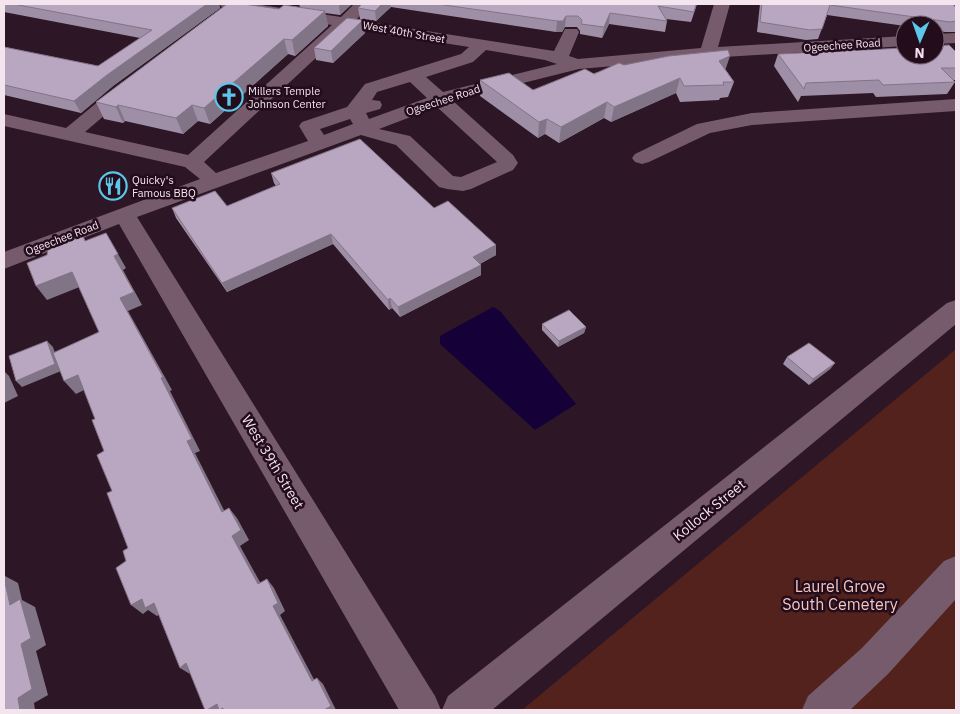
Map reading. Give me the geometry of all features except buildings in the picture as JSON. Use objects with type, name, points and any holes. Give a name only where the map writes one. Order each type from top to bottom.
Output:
[{"type":"street","points":[[192,162],[345,22],[362,4]]},
{"type":"street","points":[[708,53],[722,4]]},
{"type":"street","name":"West 40th Street","points":[[228,9],[345,22],[504,48],[559,58],[579,64]]},
{"type":"street","points":[[559,58],[571,32]]},
{"type":"street","points":[[504,48],[514,34]]},
{"type":"street","name":"Ogeechee Road","points":[[4,261],[124,214],[320,144],[359,119],[433,94],[512,80],[579,64],[708,53],[895,42]]},
{"type":"street","points":[[413,75],[506,159],[508,162],[506,166],[463,184],[447,182],[402,140],[377,135],[359,119],[371,88],[467,58],[482,45]]},
{"type":"street","points":[[70,135],[144,74]]},
{"type":"street","points":[[642,158],[704,128],[752,118],[956,105]]},
{"type":"street","points":[[4,120],[192,162],[216,182]]},
{"type":"street","name":"West 39th Street","points":[[124,214],[421,710]]},
{"type":"street","name":"Kollock Street","points":[[462,710],[956,310]]},
{"type":"street","points":[[822,710],[875,661],[956,573]]},
{"type":"green space","name":"Laurel Grove South Cemetery","points":[[956,349],[956,710],[522,710]]},
{"type":"shaded area","points":[[493,307],[500,311],[576,404],[535,430],[440,344],[440,336]]},
{"type":"place","name":"Millers Temple Johnson Center","points":[[229,97]]},
{"type":"place","name":"Quicky's Famous BBQ","points":[[113,186]]}]
